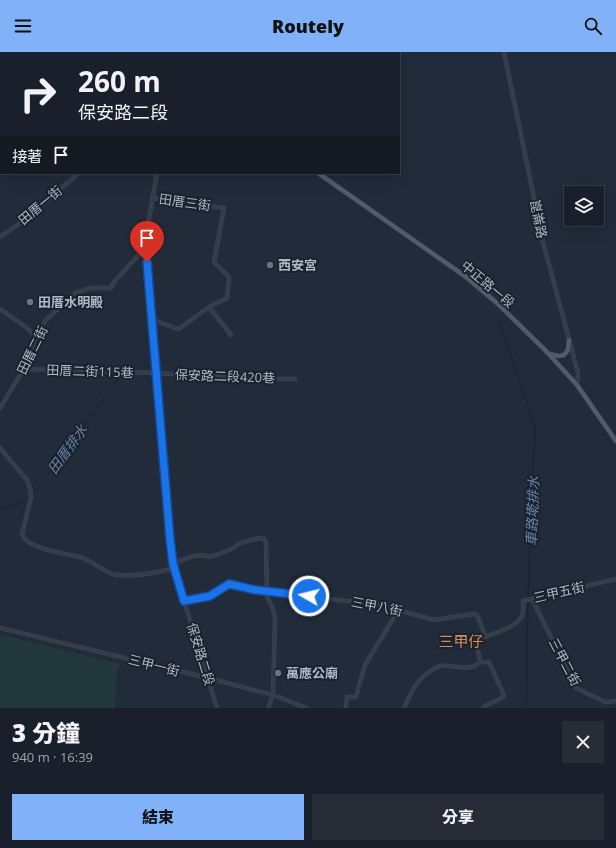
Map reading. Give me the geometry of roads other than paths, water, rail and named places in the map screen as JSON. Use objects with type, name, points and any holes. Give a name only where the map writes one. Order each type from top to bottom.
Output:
[{"type":"main road","name":"中正路一段","points":[[319,174],[424,246],[466,277],[498,304],[577,384],[616,441]]},
{"type":"main road","points":[[549,354],[559,356],[564,355],[568,350],[569,340]]},
{"type":"street","name":"崑崙路","points":[[504,52],[543,242],[578,374],[577,384]]},
{"type":"street","name":"田厝一街","points":[[0,236],[16,226],[78,174]]},
{"type":"street","name":"保安路二段","points":[[157,174],[144,241],[170,539],[173,564],[217,708]]},
{"type":"street","name":"田厝三街","points":[[151,319],[178,329],[209,307],[224,300],[228,296],[228,277],[214,262],[224,208],[153,198]]},
{"type":"street","name":"田厝二街","points":[[0,408],[24,369],[36,337],[45,321],[75,293],[91,288],[111,288],[114,282],[145,248]]},
{"type":"street","points":[[209,307],[231,335]]},
{"type":"street","points":[[0,309],[26,327],[36,337]]},
{"type":"street","name":"田厝二街115巷","points":[[24,369],[156,373]]},
{"type":"street","name":"保安路二段420巷","points":[[156,373],[254,379],[295,379]]},
{"type":"street","points":[[0,448],[27,480],[31,496],[22,534],[23,538],[27,542],[52,551],[82,557],[95,563],[112,575],[143,575],[175,568]]},
{"type":"street","points":[[173,564],[196,555],[210,557],[222,554],[240,543],[259,538],[264,539],[266,543],[266,590],[275,618],[273,696],[268,708]]},
{"type":"street","name":"三甲五街","points":[[486,637],[512,626],[521,618],[523,614],[523,601],[616,579]]},
{"type":"street","name":"三甲八街","points":[[184,601],[210,596],[229,584],[256,590],[266,590],[380,605],[399,609],[434,620],[473,614],[477,615],[486,637]]},
{"type":"street","name":"三甲二街","points":[[532,599],[576,688],[604,702],[616,701]]},
{"type":"street","points":[[346,708],[347,697],[356,697],[365,665],[399,609]]},
{"type":"street","name":"三甲一街","points":[[0,628],[208,678],[273,696],[307,708]]},
{"type":"street","points":[[480,662],[476,643],[477,640],[486,637]]},
{"type":"street","points":[[404,708],[414,685],[439,666],[470,668],[480,662],[489,662],[504,696],[501,699],[487,704],[483,708]]},
{"type":"waterway","name":"車路墘排水","points":[[499,321],[535,425],[528,598]]},
{"type":"waterway","name":"田厝排水","points":[[32,494],[37,490],[121,375]]},
{"type":"waterway","name":"田厝排水","points":[[0,509],[16,505],[29,496]]},
{"type":"waterway","name":"車路墘排水","points":[[526,708],[528,601]]},
{"type":"place","name":"西安宮","points":[[270,265]]},
{"type":"place","name":"田厝水明殿","points":[[30,302]]},
{"type":"place","name":"萬應公廟","points":[[278,673]]},
{"type":"district","name":"三甲仔","points":[[461,641]]}]
